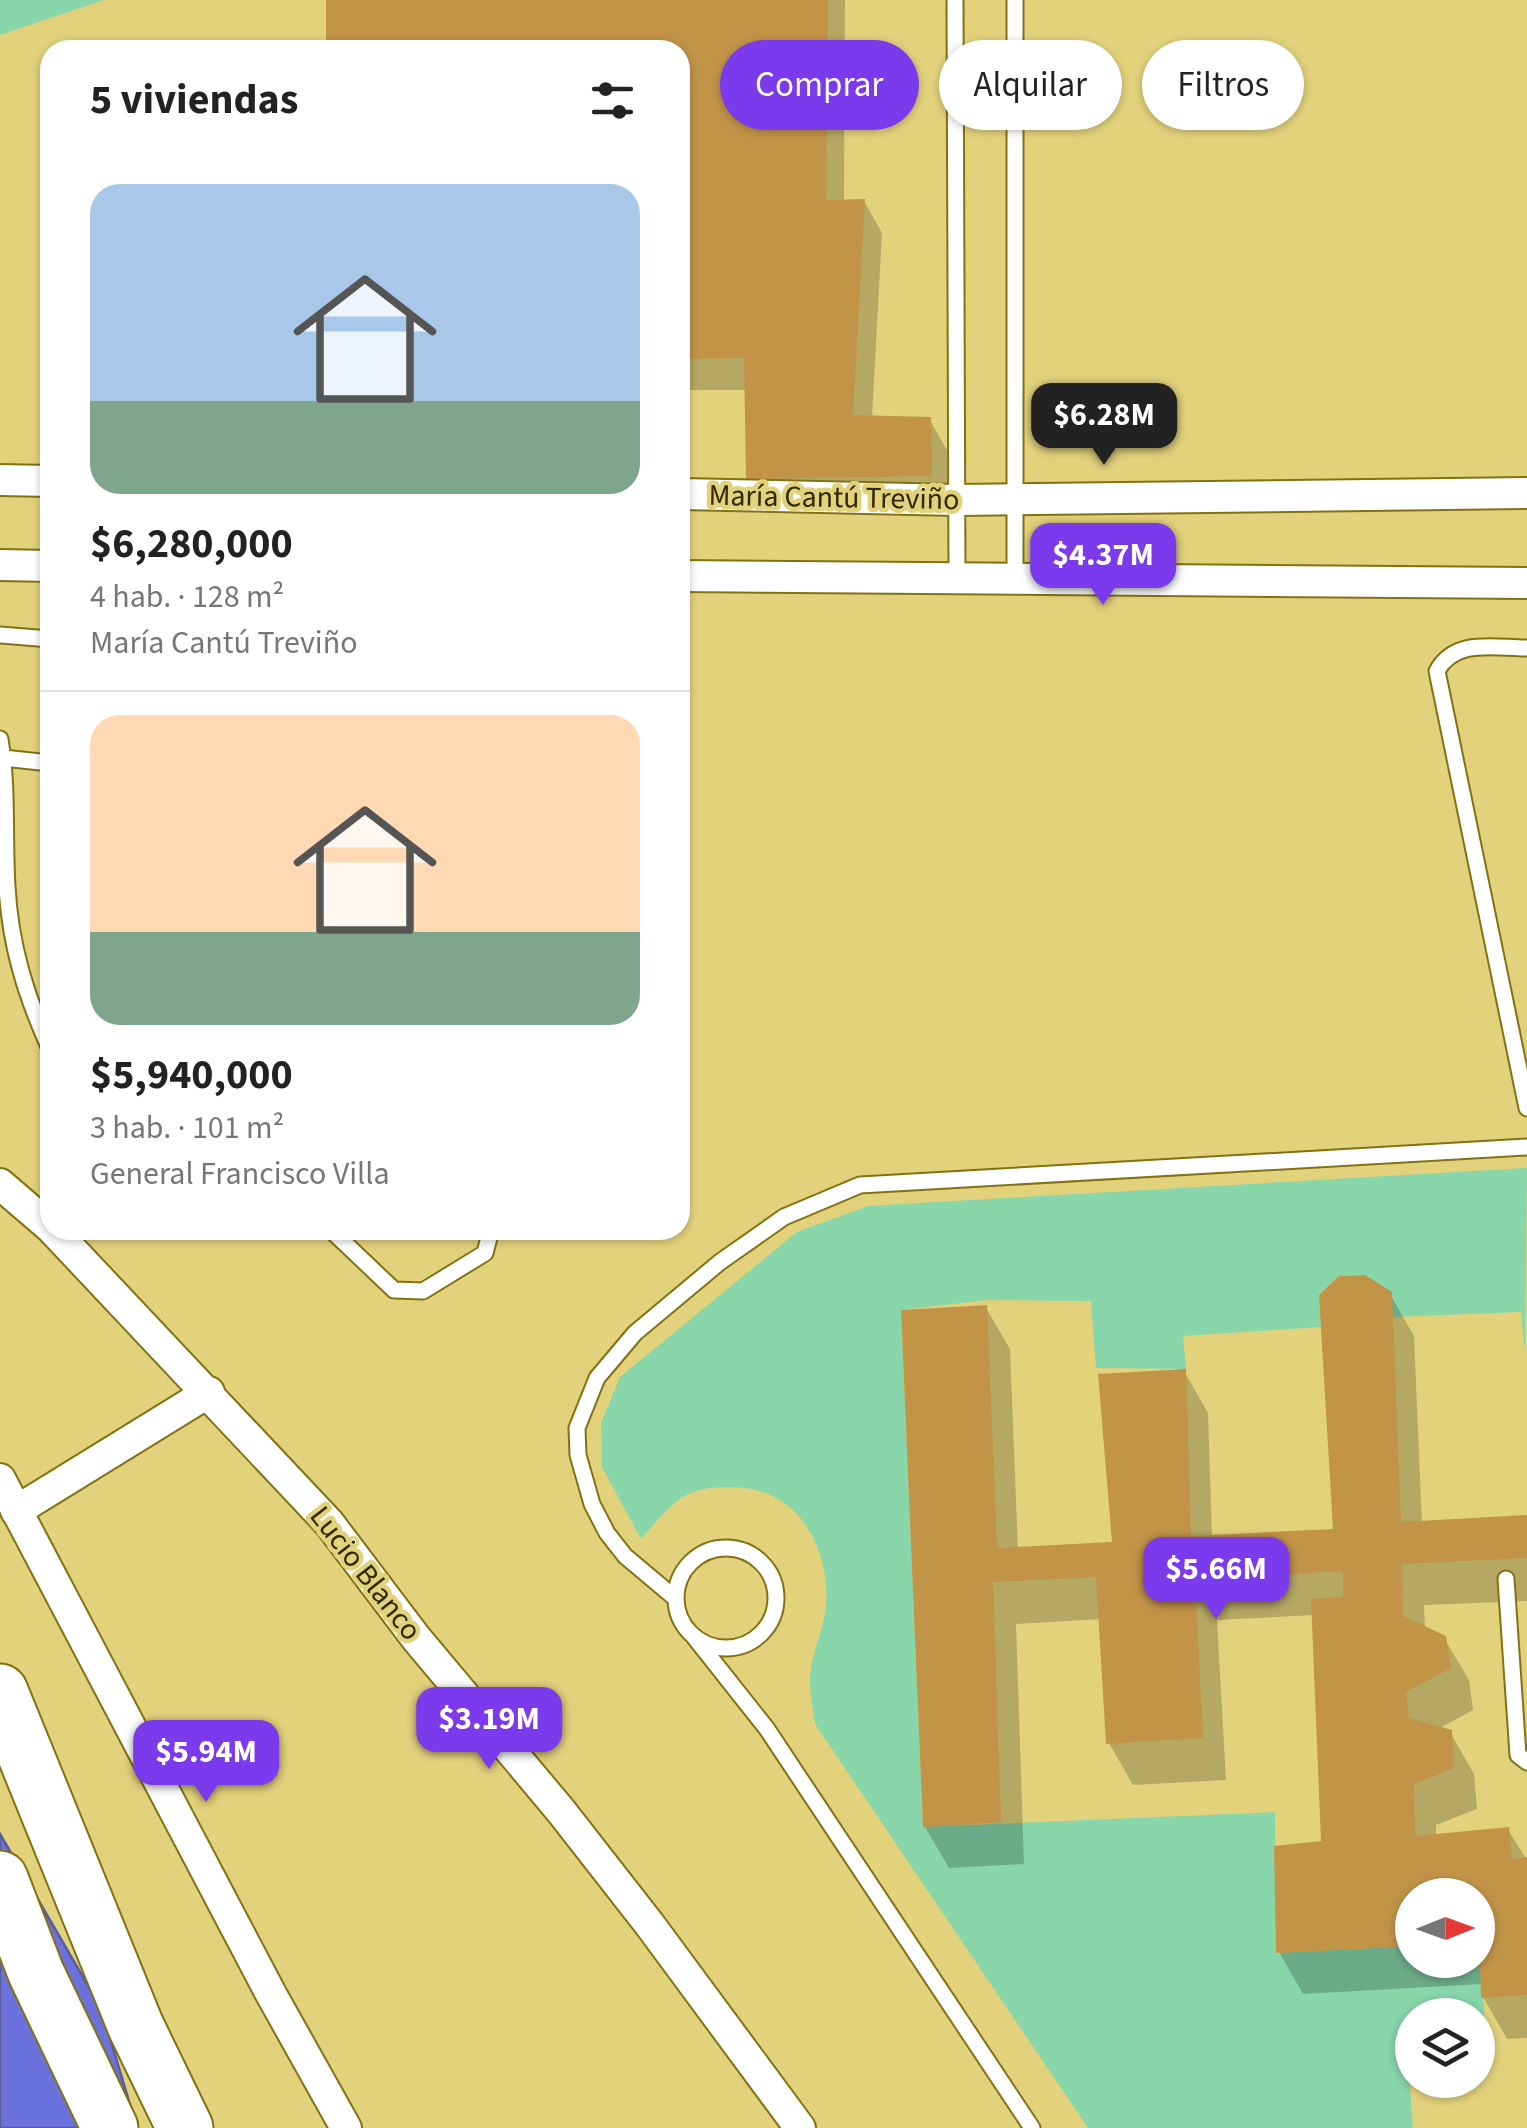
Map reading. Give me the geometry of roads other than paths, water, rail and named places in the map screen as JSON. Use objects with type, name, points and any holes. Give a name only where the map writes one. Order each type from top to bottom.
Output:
[{"type":"highway","points":[[0,1692],[136,2026],[186,2128]]},
{"type":"highway","points":[[0,1879],[36,1973],[110,2128]]},
{"type":"street","points":[[0,480],[40,480]]},
{"type":"street","name":"María Cantú Treviño","points":[[690,494],[957,500],[1527,494]]},
{"type":"street","points":[[0,565],[40,566]]},
{"type":"street","points":[[690,576],[1527,583]]},
{"type":"street","name":"Lucio Blanco","points":[[0,1184],[40,1219]]},
{"type":"street","name":"Lucio Blanco","points":[[62,1240],[329,1522],[416,1638],[561,1811],[650,1925],[800,2128]]},
{"type":"street","points":[[16,1511],[209,1392]]},
{"type":"street","points":[[0,1478],[296,2042],[346,2128]]},
{"type":"lane","points":[[955,0],[958,580]]},
{"type":"lane","points":[[1015,579],[1016,0]]},
{"type":"lane","points":[[0,635],[40,638]]},
{"type":"lane","points":[[1527,648],[1454,651],[1437,671],[1527,1108]]},
{"type":"lane","points":[[0,739],[7,889],[16,960],[40,1027]]},
{"type":"lane","points":[[3,758],[40,762]]},
{"type":"lane","points":[[675,1598],[625,1556],[608,1533],[592,1504],[578,1456],[577,1428],[597,1378],[635,1333],[720,1262],[784,1216],[860,1185],[1527,1147]]},
{"type":"lane","points":[[342,1240],[394,1290],[423,1290],[486,1253],[489,1240]]},
{"type":"lane","points":[[695,1638],[710,1646],[744,1645],[770,1624],[776,1607],[771,1574],[760,1560],[729,1547],[696,1556],[684,1569],[675,1598],[678,1613],[695,1638],[767,1729],[1032,2128]]},
{"type":"lane","points":[[1506,1579],[1518,1756],[1527,1762]]}]
